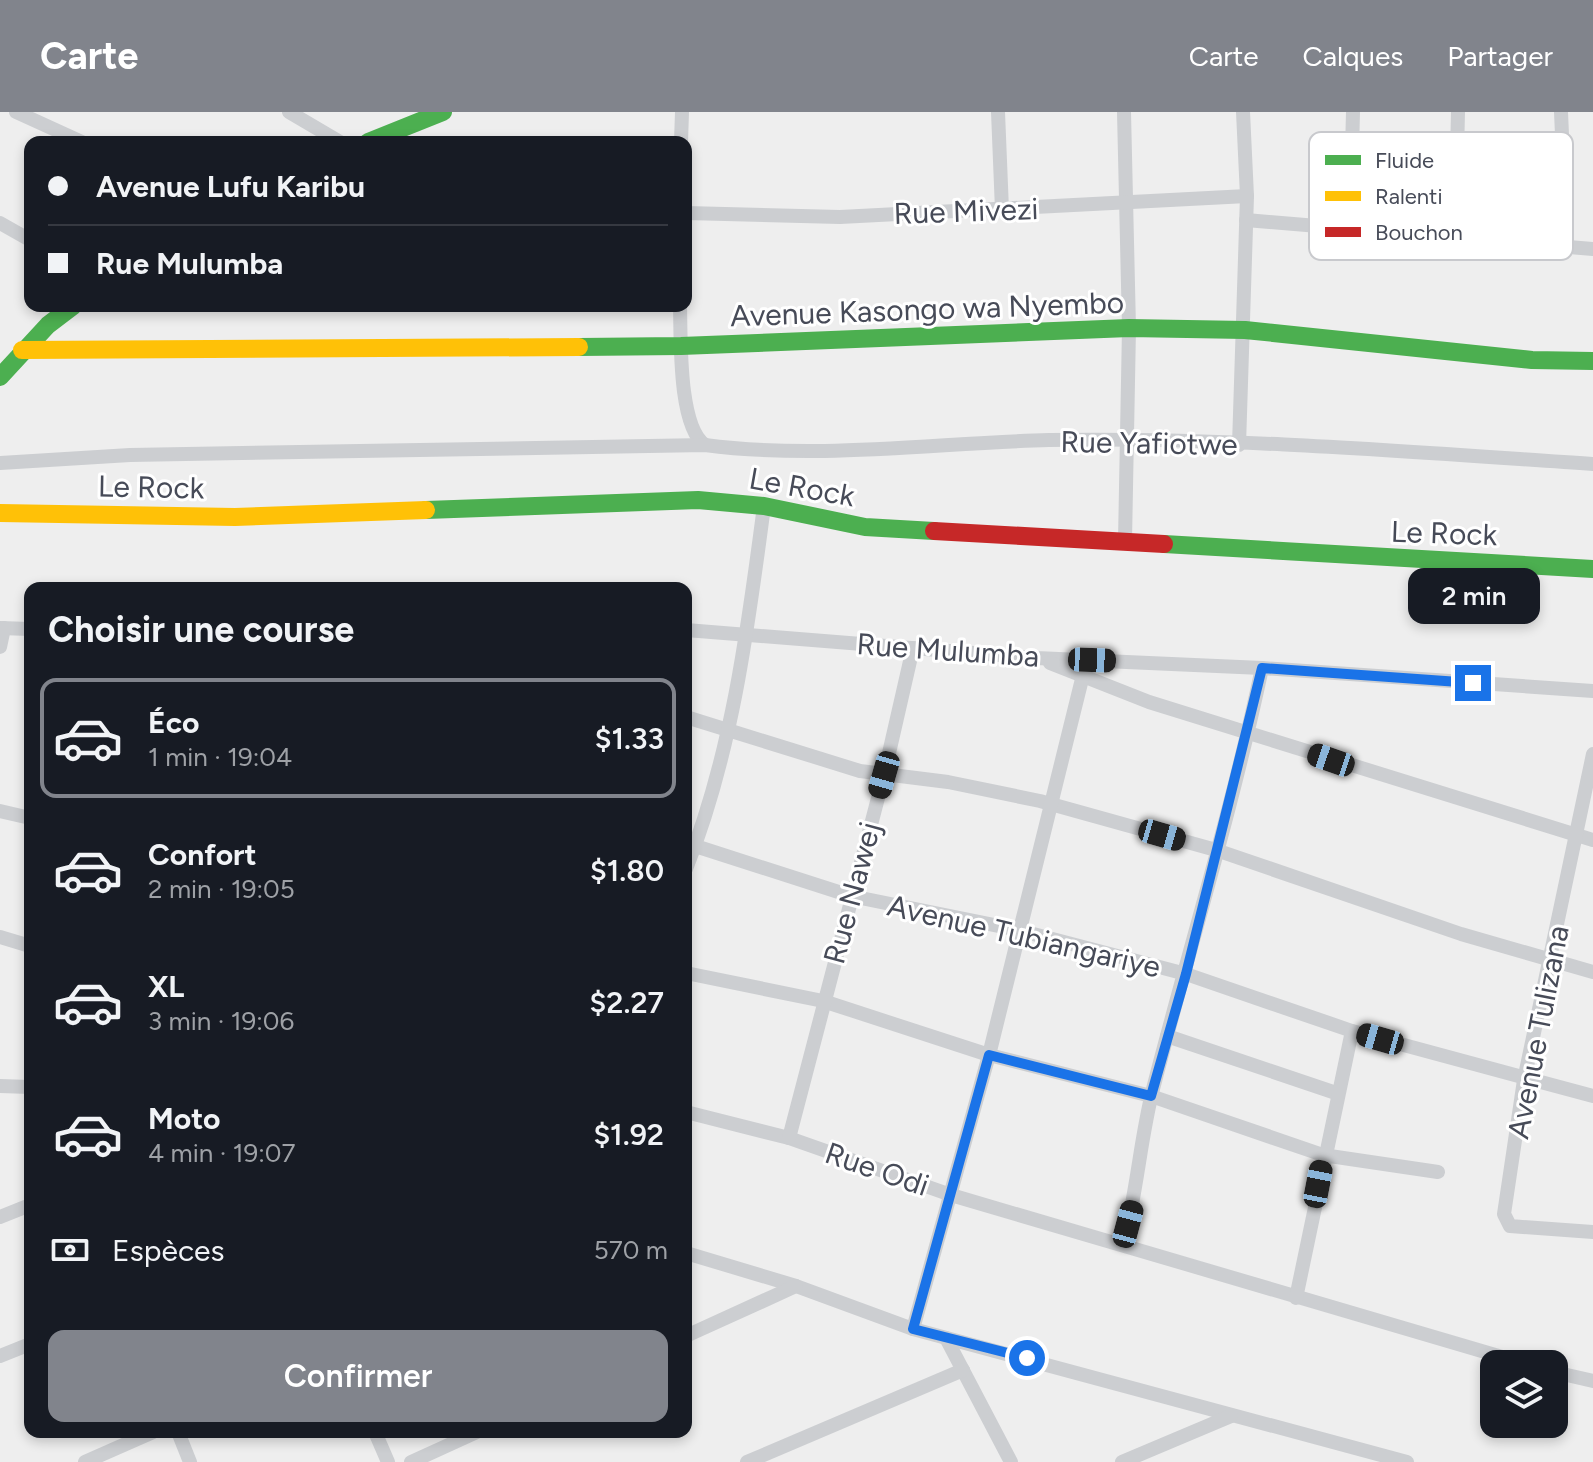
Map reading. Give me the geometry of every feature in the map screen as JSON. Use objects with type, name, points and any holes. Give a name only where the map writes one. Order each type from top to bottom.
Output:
[{"type":"street","points":[[16,112],[69,136]]},
{"type":"street","points":[[289,112],[330,136]]},
{"type":"street","points":[[383,136],[443,112]]},
{"type":"street","points":[[681,136],[682,112]]},
{"type":"street","points":[[998,112],[1002,210]]},
{"type":"street","points":[[1124,112],[1129,328],[1125,541]]},
{"type":"street","points":[[1239,445],[1247,196],[1243,112]]},
{"type":"street","points":[[1352,132],[1353,112]]},
{"type":"street","points":[[1458,112],[1458,132]]},
{"type":"street","points":[[1561,112],[1562,132]]},
{"type":"street","name":"Rue Mivezi","points":[[692,213],[840,217],[1247,196]]},
{"type":"street","points":[[1246,220],[1309,225]]},
{"type":"street","points":[[0,223],[24,237]]},
{"type":"street","points":[[0,377],[22,350],[66,312]]},
{"type":"street","points":[[680,312],[681,346],[692,430],[705,445]]},
{"type":"street","name":"Avenue Kasongo wa Nyembo","points":[[22,350],[681,346],[1129,328],[1245,330],[1532,360],[1593,361]]},
{"type":"street","name":"Rue Yafiotwe","points":[[0,463],[130,455],[705,445],[741,450],[825,449],[1125,440],[1593,464]]},
{"type":"street","name":"Le Rock","points":[[0,513],[235,517],[698,500],[764,506],[865,527],[1593,569]]},
{"type":"street","points":[[692,841],[727,727],[747,634],[764,506]]},
{"type":"street","points":[[0,647],[2,628],[24,629]]},
{"type":"street","name":"Rue Mulumba","points":[[692,630],[1036,658],[1262,668],[1593,691]]},
{"type":"street","name":"Rue Nawej","points":[[789,1138],[884,775],[913,648]]},
{"type":"street","points":[[1036,658],[1149,702],[1249,731],[1411,786],[1593,840]]},
{"type":"street","points":[[1123,1245],[1134,1202],[1151,1096],[1186,974],[1249,731],[1262,668]]},
{"type":"street","points":[[913,1329],[989,1055],[1083,675]]},
{"type":"street","points":[[692,718],[860,771],[948,782],[1053,805],[1216,850],[1461,934],[1593,972]]},
{"type":"street","name":"Avenue Tulizana","points":[[1593,754],[1552,960],[1524,1080],[1504,1214],[1506,1223],[1518,1227],[1593,1232]]},
{"type":"street","points":[[0,811],[24,817]]},
{"type":"street","name":"Avenue Tubiangariye","points":[[692,844],[851,896],[1018,930],[1186,974],[1352,1031],[1524,1080],[1593,1096]]},
{"type":"street","points":[[0,937],[24,944]]},
{"type":"street","points":[[692,974],[823,1001],[989,1055],[1151,1096],[1323,1155],[1438,1172]]},
{"type":"street","points":[[1296,1298],[1336,1093],[1352,1031]]},
{"type":"street","points":[[1167,1036],[1336,1093]]},
{"type":"street","points":[[0,1086],[24,1087]]},
{"type":"street","name":"Rue Odi","points":[[692,1114],[789,1138],[951,1195],[1480,1351]]},
{"type":"street","points":[[0,1217],[24,1207]]},
{"type":"street","points":[[692,1255],[796,1286],[913,1329],[1407,1462]]},
{"type":"street","points":[[692,1333],[796,1286]]},
{"type":"street","points":[[946,1338],[1011,1462]]},
{"type":"street","points":[[0,1356],[24,1346]]},
{"type":"street","points":[[747,1462],[963,1370]]},
{"type":"street","points":[[1568,1375],[1593,1381]]},
{"type":"street","points":[[1122,1462],[1231,1416]]},
{"type":"street","points":[[85,1462],[139,1438]]},
{"type":"street","points":[[180,1438],[190,1462]]},
{"type":"street","points":[[378,1438],[388,1462]]},
{"type":"street","points":[[411,1462],[464,1438]]},
{"type":"traffic: fast","points":[[383,136],[443,112]]},
{"type":"traffic: fast","points":[[0,377],[48,325],[65,312]]},
{"type":"traffic: fast","points":[[579,347],[681,346],[1129,328],[1245,330],[1532,360],[1593,361]]},
{"type":"traffic: fast","points":[[426,510],[698,500],[764,506],[865,527],[934,531]]},
{"type":"traffic: fast","points":[[1164,544],[1593,569]]},
{"type":"traffic: slow","points":[[22,350],[579,347]]},
{"type":"traffic: slow","points":[[0,513],[235,517],[426,510]]},
{"type":"traffic: jam","points":[[934,531],[1164,544]]},
{"type":"route","points":[[1027,1358],[913,1329],[989,1055],[1151,1096],[1186,974],[1249,731],[1262,668],[1473,683]]}]
